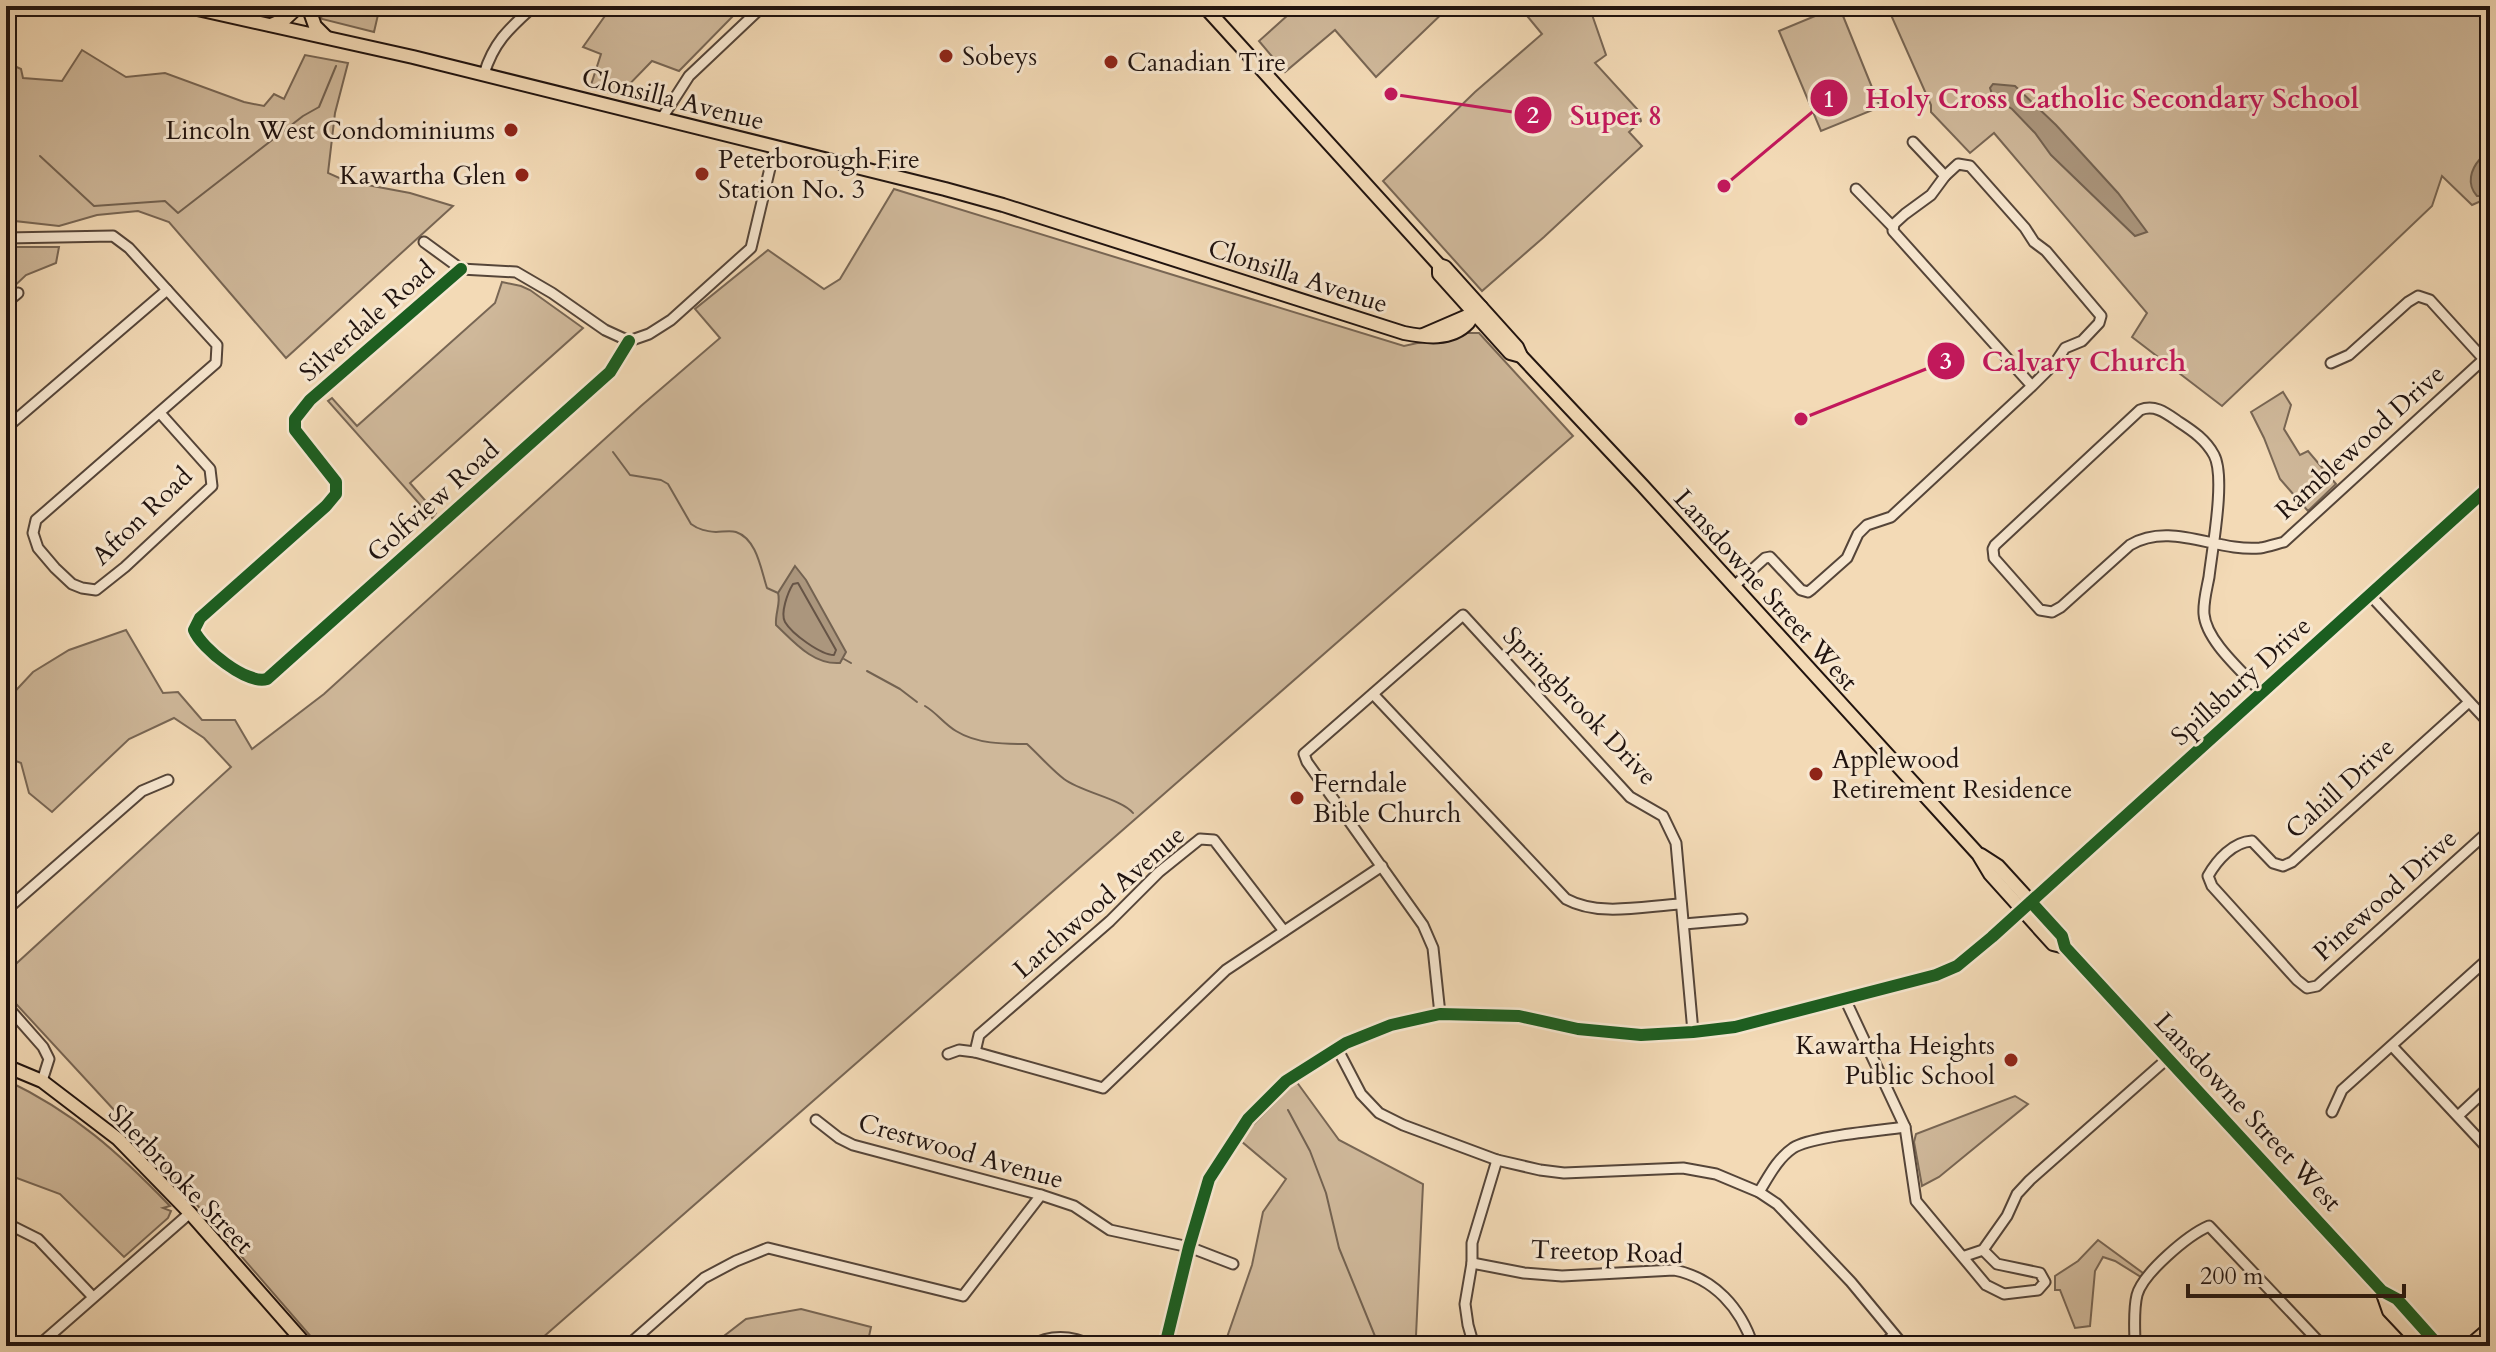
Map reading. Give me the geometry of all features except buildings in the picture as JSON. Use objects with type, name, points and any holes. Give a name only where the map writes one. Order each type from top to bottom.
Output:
[{"type":"main road","name":"Clonsilla Avenue","points":[[184,6],[484,74],[1003,205],[1394,330],[1436,337],[1457,331],[1467,324],[1477,310]]},
{"type":"main road","points":[[271,25],[304,6]]},
{"type":"main road","points":[[296,31],[304,6]]},
{"type":"main road","points":[[304,6],[315,26],[328,39]]},
{"type":"main road","name":"Lansdowne Street West","points":[[1204,6],[1439,265],[1445,267],[1477,310],[1517,347],[1521,356],[1978,854],[1990,874],[2026,906],[2053,944],[2065,947],[2382,1291],[2397,1299],[2439,1346]]},
{"type":"main road","name":"Sherbrooke Street","points":[[6,1066],[42,1081],[118,1139],[190,1213],[307,1346]]},
{"type":"main road","name":"Lansdowne Street West","points":[[2382,1291],[2389,1311],[2422,1346]]},
{"type":"main road","points":[[2469,1346],[2490,1328]]},
{"type":"main road","points":[[2484,1346],[2490,1340]]},
{"type":"street","points":[[484,74],[493,50],[505,32],[534,6]]},
{"type":"street","points":[[662,118],[689,76],[763,6]]},
{"type":"street","points":[[1913,142],[1945,176]]},
{"type":"street","points":[[424,242],[461,269],[516,272],[605,330],[629,341],[649,334],[671,320],[751,248],[775,147]]},
{"type":"street","points":[[1733,587],[1770,557],[1801,590],[1808,592],[1847,558],[1858,534],[1867,525],[1891,517],[2032,386],[2065,348],[2082,341],[2099,323],[2101,316],[1970,166],[1958,164],[1931,195],[1893,227]]},
{"type":"street","points":[[1856,189],[2032,386]]},
{"type":"street","name":"Afton Road","points":[[6,238],[113,236],[119,239],[217,345],[216,363],[36,520],[33,533],[38,548],[72,584],[96,590],[212,486],[210,469],[160,413]]},
{"type":"street","name":"Silverdale Road","points":[[256,680],[207,649],[194,630],[200,618],[336,494],[336,482],[295,430],[295,419],[310,400],[461,269]]},
{"type":"street","points":[[6,428],[167,290]]},
{"type":"street","points":[[6,303],[18,293]]},
{"type":"street","points":[[2331,363],[2349,355],[2418,296],[2430,300],[2487,362]]},
{"type":"street","name":"Golfview Road","points":[[256,680],[267,679],[610,372],[629,341]]},
{"type":"street","name":"Ramblewood Drive","points":[[2213,543],[2220,475],[2216,457],[2198,434],[2151,407],[2140,410],[2021,520],[1995,545],[1993,554],[2040,610],[2047,612],[2061,607],[2139,540],[2178,536],[2213,543],[2259,548],[2284,542],[2487,362]]},
{"type":"street","name":"Spillsbury Drive","points":[[1165,1346],[1209,1179],[1248,1119],[1286,1081],[1337,1048],[1391,1025],[1440,1014],[1519,1016],[1578,1029],[1641,1035],[1693,1032],[1735,1027],[1936,975],[1957,966],[2490,486]]},
{"type":"street","points":[[2213,543],[2204,613],[2210,635],[2261,692]]},
{"type":"street","points":[[2370,595],[2490,724]]},
{"type":"street","name":"Springbrook Drive","points":[[1382,866],[1304,754],[1463,615],[1630,797],[1663,816],[1676,843],[1693,1032]]},
{"type":"street","points":[[1373,694],[1566,899],[1596,909],[1681,904]]},
{"type":"street","name":"Cahill Drive","points":[[2307,988],[2212,886],[2208,876],[2213,866],[2236,845],[2252,841],[2273,863],[2283,866],[2292,862],[2469,702]]},
{"type":"street","points":[[6,910],[142,791],[168,780]]},
{"type":"street","name":"Pinewood Drive","points":[[2307,988],[2317,986],[2490,830]]},
{"type":"street","name":"Larchwood Avenue","points":[[975,1052],[979,1035],[1110,921],[1159,872],[1200,839],[1214,840],[1284,931]]},
{"type":"street","points":[[948,1054],[959,1050],[975,1052],[1103,1088],[1226,970],[1382,866],[1423,925],[1433,948],[1440,1014]]},
{"type":"street","points":[[1684,924],[1742,919]]},
{"type":"street","points":[[2332,1112],[2342,1090],[2490,957]]},
{"type":"street","points":[[1845,999],[1905,1127],[1916,1201],[1965,1256],[1986,1285],[2004,1294],[2038,1290],[2045,1282],[2040,1273],[1997,1264],[1983,1250]]},
{"type":"street","points":[[6,1005],[43,1047],[49,1059],[42,1081]]},
{"type":"street","points":[[2392,1046],[2490,1151]]},
{"type":"street","points":[[1337,1048],[1361,1094],[1379,1113],[1497,1160],[1564,1173],[1683,1168],[1716,1174],[1759,1192],[1777,1204],[1851,1282],[1904,1346]]},
{"type":"street","points":[[1965,1256],[1983,1250],[2007,1216],[2017,1194],[2030,1180],[2167,1059]]},
{"type":"street","points":[[2458,1116],[2490,1086]]},
{"type":"street","name":"Crestwood Avenue","points":[[816,1120],[853,1145],[1041,1195],[1074,1206],[1110,1230],[1189,1247],[1233,1264]]},
{"type":"street","points":[[1759,1192],[1776,1163],[1794,1147],[1812,1141],[1905,1127]]},
{"type":"street","points":[[1474,1346],[1465,1304],[1472,1243],[1497,1160]]},
{"type":"street","points":[[627,1346],[704,1278],[768,1248],[963,1296],[1041,1195]]},
{"type":"street","points":[[38,1346],[190,1213]]},
{"type":"street","points":[[6,1223],[38,1239],[93,1297]]},
{"type":"street","points":[[2135,1346],[2137,1294],[2145,1278],[2195,1232],[2209,1226],[2323,1346]]},
{"type":"street","name":"Treetop Road","points":[[1472,1263],[1524,1273],[1562,1276],[1674,1270],[1686,1273],[1704,1279],[1725,1296],[1745,1326],[1753,1346]]},
{"type":"street","points":[[1881,1346],[1894,1335]]},
{"type":"street","points":[[1030,1346],[1040,1340],[1059,1336],[1082,1340],[1093,1346]]},
{"type":"shaded area","points":[[319,6],[380,6],[374,32],[322,19],[317,10]]},
{"type":"shaded area","points":[[612,6],[730,6],[738,11],[679,71],[652,61],[619,95],[590,88],[601,54],[583,47]]},
{"type":"shaded area","points":[[1298,6],[1450,6],[1376,77],[1335,30],[1285,72],[1259,41]]},
{"type":"shaded area","points":[[1519,6],[1589,6],[1606,55],[1595,63],[1638,110],[1641,121],[1629,132],[1642,146],[1482,291],[1383,181],[1475,92],[1542,34]]},
{"type":"shaded area","points":[[1839,6],[1880,107],[1821,131],[1779,31]]},
{"type":"shaded area","points":[[1887,6],[2490,6],[2490,197],[2472,205],[2442,176],[2432,206],[2222,406],[2132,337],[2147,313],[1994,133],[1970,153],[1931,112],[1931,105]]},
{"type":"shaded area","points":[[82,50],[126,77],[165,73],[244,102],[264,106],[274,94],[284,99],[305,55],[348,63],[335,113],[328,173],[346,181],[410,193],[453,206],[286,358],[169,222],[138,211],[97,215],[59,226],[6,220],[6,62],[21,69],[23,78],[62,81]]},
{"type":"shaded area","points":[[894,189],[1404,346],[1463,333],[1479,333],[1573,436],[533,1346],[319,1346],[127,1124],[6,993],[6,973],[231,767],[204,738],[174,718],[129,739],[52,812],[29,793],[21,763],[6,757],[6,701],[33,672],[69,650],[126,630],[163,693],[178,692],[202,720],[235,720],[252,749],[324,694],[720,338],[695,309],[768,250],[824,289],[840,279]]},
{"type":"shaded area","points":[[6,247],[59,247],[56,263],[26,275],[6,294]]},
{"type":"shaded area","points":[[502,282],[530,290],[583,328],[410,483],[436,513],[432,518],[328,401],[332,398],[357,426],[495,303]]},
{"type":"shaded area","points":[[2283,392],[2291,405],[2284,429],[2300,455],[2308,451],[2336,484],[2308,511],[2280,479],[2251,412]]},
{"type":"shaded area","points":[[6,1080],[75,1120],[113,1151],[170,1206],[163,1208],[171,1211],[168,1218],[124,1257],[60,1194],[6,1174]]},
{"type":"shaded area","points":[[1296,1081],[1339,1140],[1423,1184],[1416,1336],[1419,1346],[1224,1346],[1252,1265],[1263,1212],[1286,1179],[1241,1141]]},
{"type":"shaded area","points":[[2015,1096],[2028,1104],[1939,1177],[1922,1186],[1914,1142],[1916,1134]]},
{"type":"shaded area","points":[[2098,1240],[2143,1273],[2141,1277],[2103,1257],[2095,1271],[2090,1326],[2075,1328],[2060,1290],[2055,1290],[2055,1276],[2078,1261]]},
{"type":"shaded area","points":[[801,1309],[871,1327],[867,1346],[711,1346],[746,1319]]},
{"type":"water","points":[[1993,84],[2015,86],[2056,125],[2118,193],[2147,232],[2135,236],[2051,155],[2012,109],[1993,97],[1990,88]]},
{"type":"water","points":[[2490,158],[2490,196],[2477,196],[2472,187],[2472,172],[2480,159]]},
{"type":"water","points":[[795,566],[846,652],[840,663],[830,663],[813,656],[776,625],[778,593]]},
{"type":"waterway","points":[[345,11],[347,6]]},
{"type":"waterway","points":[[40,156],[94,206],[165,201],[178,213],[303,116],[319,107],[336,66]]},
{"type":"waterway","points":[[613,452],[630,475],[668,484],[694,526],[716,532],[734,531],[749,541],[767,588],[778,593]]},
{"type":"waterway","points":[[844,659],[851,663]]},
{"type":"waterway","points":[[867,671],[917,702]]},
{"type":"waterway","points":[[925,706],[952,728],[973,739],[1027,744],[1064,779],[1133,813]]},
{"type":"waterway","points":[[1288,1110],[1310,1151],[1326,1193],[1339,1248],[1379,1346]]},
{"type":"cycle path","points":[[461,269],[310,400],[295,419],[295,430],[336,482],[336,494],[200,618],[194,630],[198,638],[237,671],[267,679],[610,372],[629,341]]},
{"type":"cycle path","points":[[1165,1346],[1209,1179],[1248,1119],[1286,1081],[1346,1043],[1391,1025],[1440,1014],[1519,1016],[1578,1029],[1641,1035],[1693,1032],[1735,1027],[1936,975],[1957,966],[2490,486]]},
{"type":"cycle path","points":[[2031,902],[2062,936],[2065,947],[2382,1291],[2397,1299],[2439,1346]]},
{"type":"place","name":"Sobeys","points":[[946,56]]},
{"type":"place","name":"Canadian Tire","points":[[1111,62]]},
{"type":"place","name":"Super 8","points":[[1391,94]]},
{"type":"place","name":"Lincoln West Condominiums","points":[[511,130]]},
{"type":"place","name":"Peterborough Fire Station No. 3","points":[[702,174]]},
{"type":"place","name":"Kawartha Glen","points":[[522,175]]},
{"type":"place","name":"Holy Cross Catholic Secondary School","points":[[1724,186]]},
{"type":"place","name":"Calvary Church","points":[[1801,419]]},
{"type":"place","name":"Applewood Retirement Residence","points":[[1816,774]]},
{"type":"place","name":"Ferndale Bible Church","points":[[1297,798]]},
{"type":"place","name":"Kawartha Heights Public School","points":[[2011,1060]]}]
